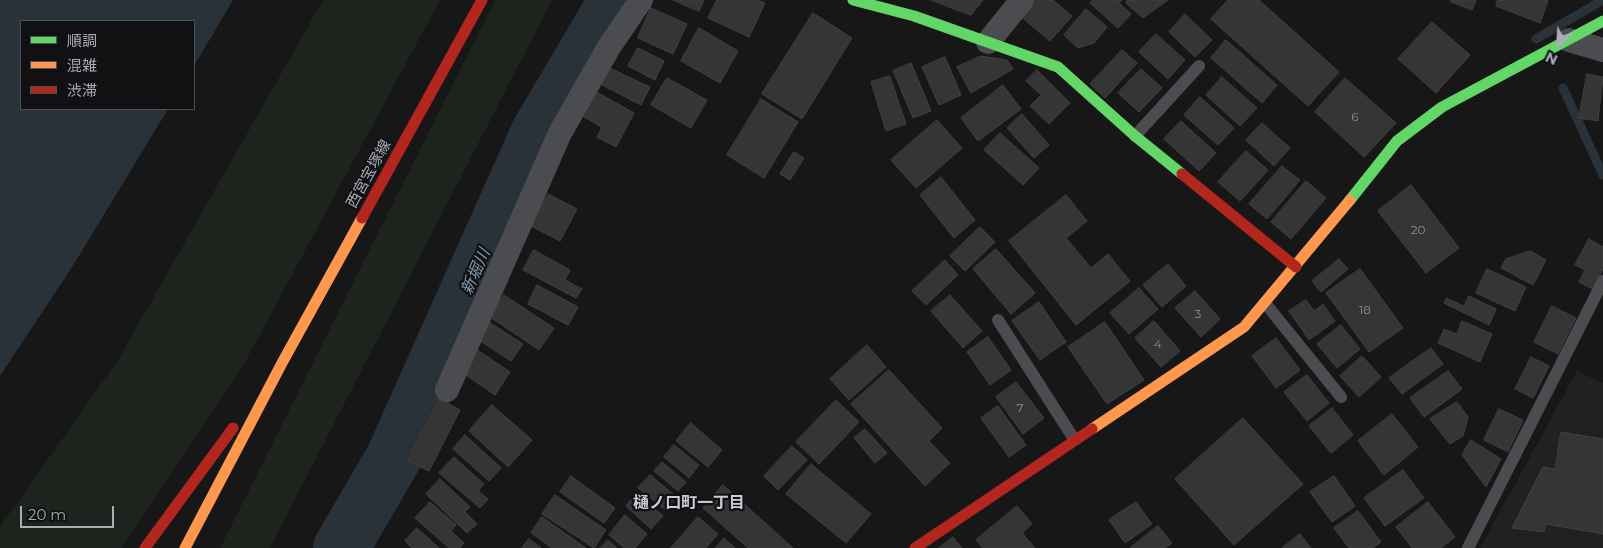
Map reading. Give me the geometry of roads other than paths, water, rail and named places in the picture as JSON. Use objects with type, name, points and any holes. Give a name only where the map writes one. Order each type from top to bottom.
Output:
[{"type":"street","name":"西宮宝塚線","points":[[185,548],[282,363],[482,0]]},
{"type":"street","points":[[447,390],[560,133],[608,47],[641,0]]},
{"type":"street","points":[[853,0],[914,16],[1058,68],[1135,136],[1296,267]]},
{"type":"street","points":[[988,42],[1022,0]]},
{"type":"street","points":[[915,548],[1074,439],[1244,327],[1296,267],[1397,141],[1442,107],[1603,21]]},
{"type":"street","points":[[1569,40],[1603,50]]},
{"type":"street","name":"西宮宝塚線","points":[[145,548],[282,363]]},
{"type":"lane","points":[[1135,136],[1199,66]]},
{"type":"lane","points":[[1468,548],[1603,281]]},
{"type":"lane","points":[[1265,303],[1341,397]]},
{"type":"lane","points":[[998,320],[1074,439]]},
{"type":"waterway","name":"新堀川","points":[[341,548],[394,457],[539,132],[617,0]]},
{"type":"waterway","points":[[1536,39],[1603,0]]},
{"type":"waterway","points":[[1563,88],[1603,175]]},
{"type":"district","name":"樋ノ口町一丁目","points":[[689,503]]}]
